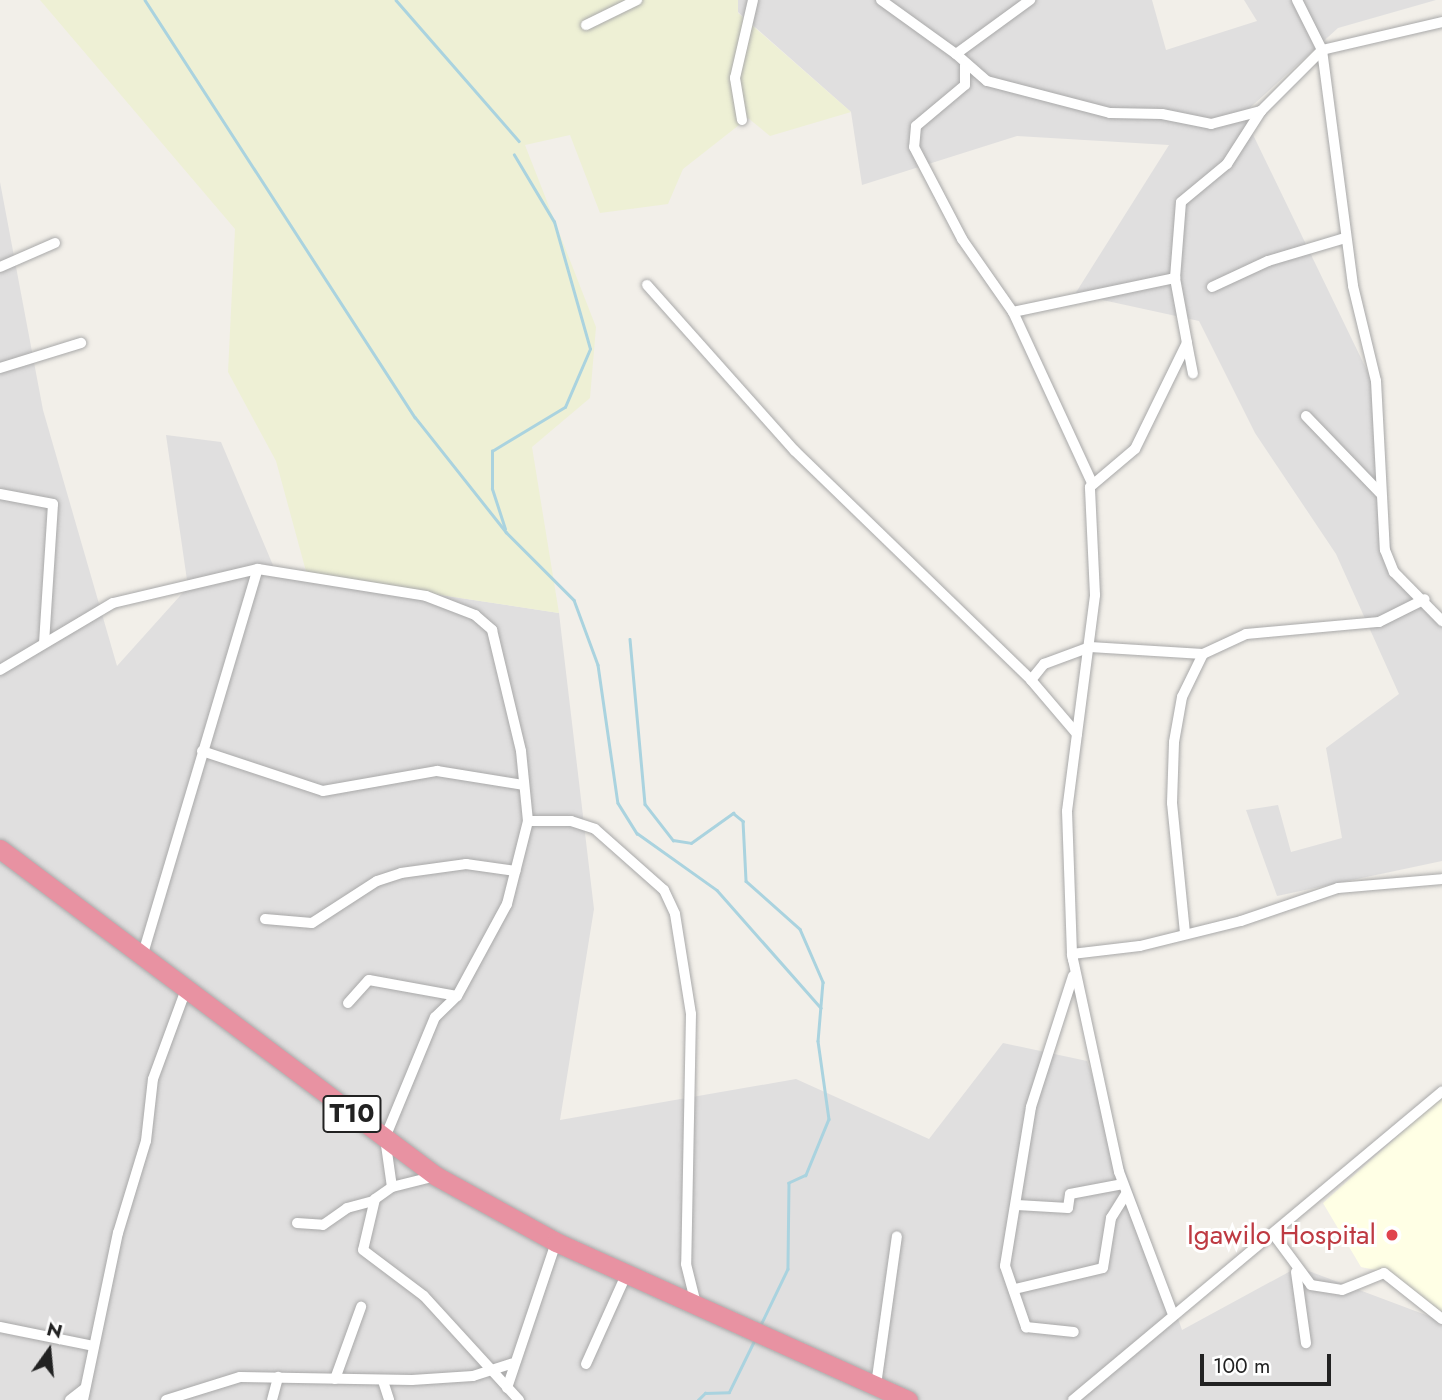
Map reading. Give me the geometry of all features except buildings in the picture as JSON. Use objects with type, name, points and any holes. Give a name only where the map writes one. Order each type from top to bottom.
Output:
[{"type":"highway","name":"T10","points":[[0,849],[185,992],[436,1176],[556,1242],[697,1307],[769,1335],[908,1400]]},
{"type":"street","points":[[586,25],[637,0]]},
{"type":"street","points":[[742,120],[735,78],[753,0]]},
{"type":"street","points":[[881,0],[956,54],[965,65],[1017,92],[1110,113],[1162,114],[1211,124],[1261,111]]},
{"type":"street","points":[[956,54],[1030,0]]},
{"type":"street","points":[[1302,3],[1322,50],[1345,237],[1376,381],[1381,494],[1390,566],[1442,621]]},
{"type":"street","points":[[1193,373],[1175,278],[1181,202],[1227,164],[1261,111],[1322,50],[1442,22]]},
{"type":"street","points":[[965,65],[965,85],[916,126],[914,147],[962,239],[1013,312],[1092,482],[1090,647],[1066,811],[1072,954],[1069,996],[1028,1116],[1017,1205],[1005,1266],[1026,1327],[1074,1332]]},
{"type":"street","points":[[1212,287],[1268,261],[1345,237]]},
{"type":"street","points":[[0,267],[55,243]]},
{"type":"street","points":[[1013,312],[1175,278]]},
{"type":"street","points":[[647,285],[795,450],[1031,680],[1077,734]]},
{"type":"street","points":[[0,368],[81,343]]},
{"type":"street","points":[[1092,482],[1135,449],[1187,343]]},
{"type":"street","points":[[1306,416],[1381,494]]},
{"type":"street","points":[[0,494],[54,504],[44,643]]},
{"type":"street","points":[[142,957],[258,569]]},
{"type":"street","points":[[0,670],[113,603],[258,569],[404,591],[482,620],[496,638],[528,821],[507,904],[457,996],[435,1017],[385,1138],[392,1187]]},
{"type":"street","points":[[1031,680],[1044,664],[1090,647],[1203,654],[1246,634],[1379,622],[1424,599]]},
{"type":"street","points":[[1185,933],[1172,803],[1174,749],[1182,697],[1203,654]]},
{"type":"street","points":[[202,751],[330,792],[437,771],[523,785]]},
{"type":"street","points":[[528,821],[571,821],[595,829],[664,890],[675,914],[691,1014],[686,1264],[697,1307]]},
{"type":"street","points":[[265,919],[312,923],[377,881],[401,873],[466,863],[516,871]]},
{"type":"street","points":[[1072,954],[1185,933],[1338,888],[1442,878]]},
{"type":"street","points":[[1072,954],[1125,1189],[1172,1312]]},
{"type":"street","points":[[348,1003],[369,980],[457,996]]},
{"type":"street","points":[[70,1400],[84,1394],[93,1346],[146,1140],[153,1079],[185,992]]},
{"type":"street","points":[[1073,1400],[1172,1312],[1273,1235],[1442,1092]]},
{"type":"street","points":[[298,1223],[323,1226],[347,1208],[373,1201],[392,1187],[436,1176]]},
{"type":"street","points":[[1017,1205],[1068,1208],[1070,1194],[1125,1189]]},
{"type":"street","points":[[1015,1289],[1103,1268],[1111,1218],[1125,1189]]},
{"type":"street","points":[[373,1201],[364,1252],[424,1296],[519,1400]]},
{"type":"street","points":[[1273,1235],[1296,1272],[1311,1286],[1337,1290],[1374,1273],[1387,1274],[1442,1319]]},
{"type":"street","points":[[876,1385],[897,1236]]},
{"type":"street","points":[[507,1388],[511,1364],[556,1242]]},
{"type":"street","points":[[1296,1272],[1306,1343]]},
{"type":"street","points":[[586,1364],[626,1275]]},
{"type":"street","points":[[335,1379],[361,1307]]},
{"type":"street","points":[[0,1327],[93,1346]]},
{"type":"street","points":[[166,1400],[235,1377],[383,1381],[490,1371],[511,1364]]},
{"type":"street","points":[[272,1400],[278,1377]]},
{"type":"street","points":[[383,1381],[389,1400]]},
{"type":"shaded area","points":[[40,0],[738,0],[738,13],[851,112],[770,136],[748,118],[683,169],[668,204],[600,213],[570,135],[525,145],[596,327],[590,398],[532,447],[559,613],[307,575],[276,461],[228,372],[235,229]]},
{"type":"shaded area","points":[[738,0],[1152,0],[1166,50],[1257,21],[1244,0],[1436,0],[1338,28],[1243,114],[1374,385],[1394,576],[1442,615],[1442,861],[1277,896],[1246,810],[1278,805],[1291,852],[1342,838],[1326,748],[1399,694],[1336,554],[1255,433],[1199,321],[1075,294],[1169,145],[1017,136],[862,185],[851,112],[738,12]]},
{"type":"shaded area","points":[[0,182],[43,410],[117,666],[188,587],[166,435],[221,442],[275,570],[559,613],[594,909],[560,1120],[796,1079],[929,1139],[1003,1043],[1087,1061],[1182,1330],[1298,1267],[1442,1321],[1442,1400],[0,1400]]},
{"type":"shaded area","name":"Igawilo Hospital","points":[[1442,1096],[1442,1317],[1390,1273],[1361,1267],[1323,1203]]},
{"type":"waterway","points":[[145,0],[415,417],[506,532],[574,600],[598,665],[618,803],[637,833],[717,890],[821,1008]]},
{"type":"waterway","points":[[396,0],[519,141]]},
{"type":"waterway","points":[[505,529],[492,489],[492,451],[565,407],[590,349],[554,222],[514,155]]},
{"type":"waterway","points":[[630,639],[645,804],[673,840],[691,843],[733,813],[743,821],[746,881],[800,929],[823,982],[818,1041],[829,1119],[806,1175],[789,1183],[788,1269],[761,1325]]},
{"type":"waterway","points":[[698,1400],[705,1393],[729,1392],[754,1341]]},
{"type":"place","name":"Igawilo Hospital","points":[[1392,1235]]}]
